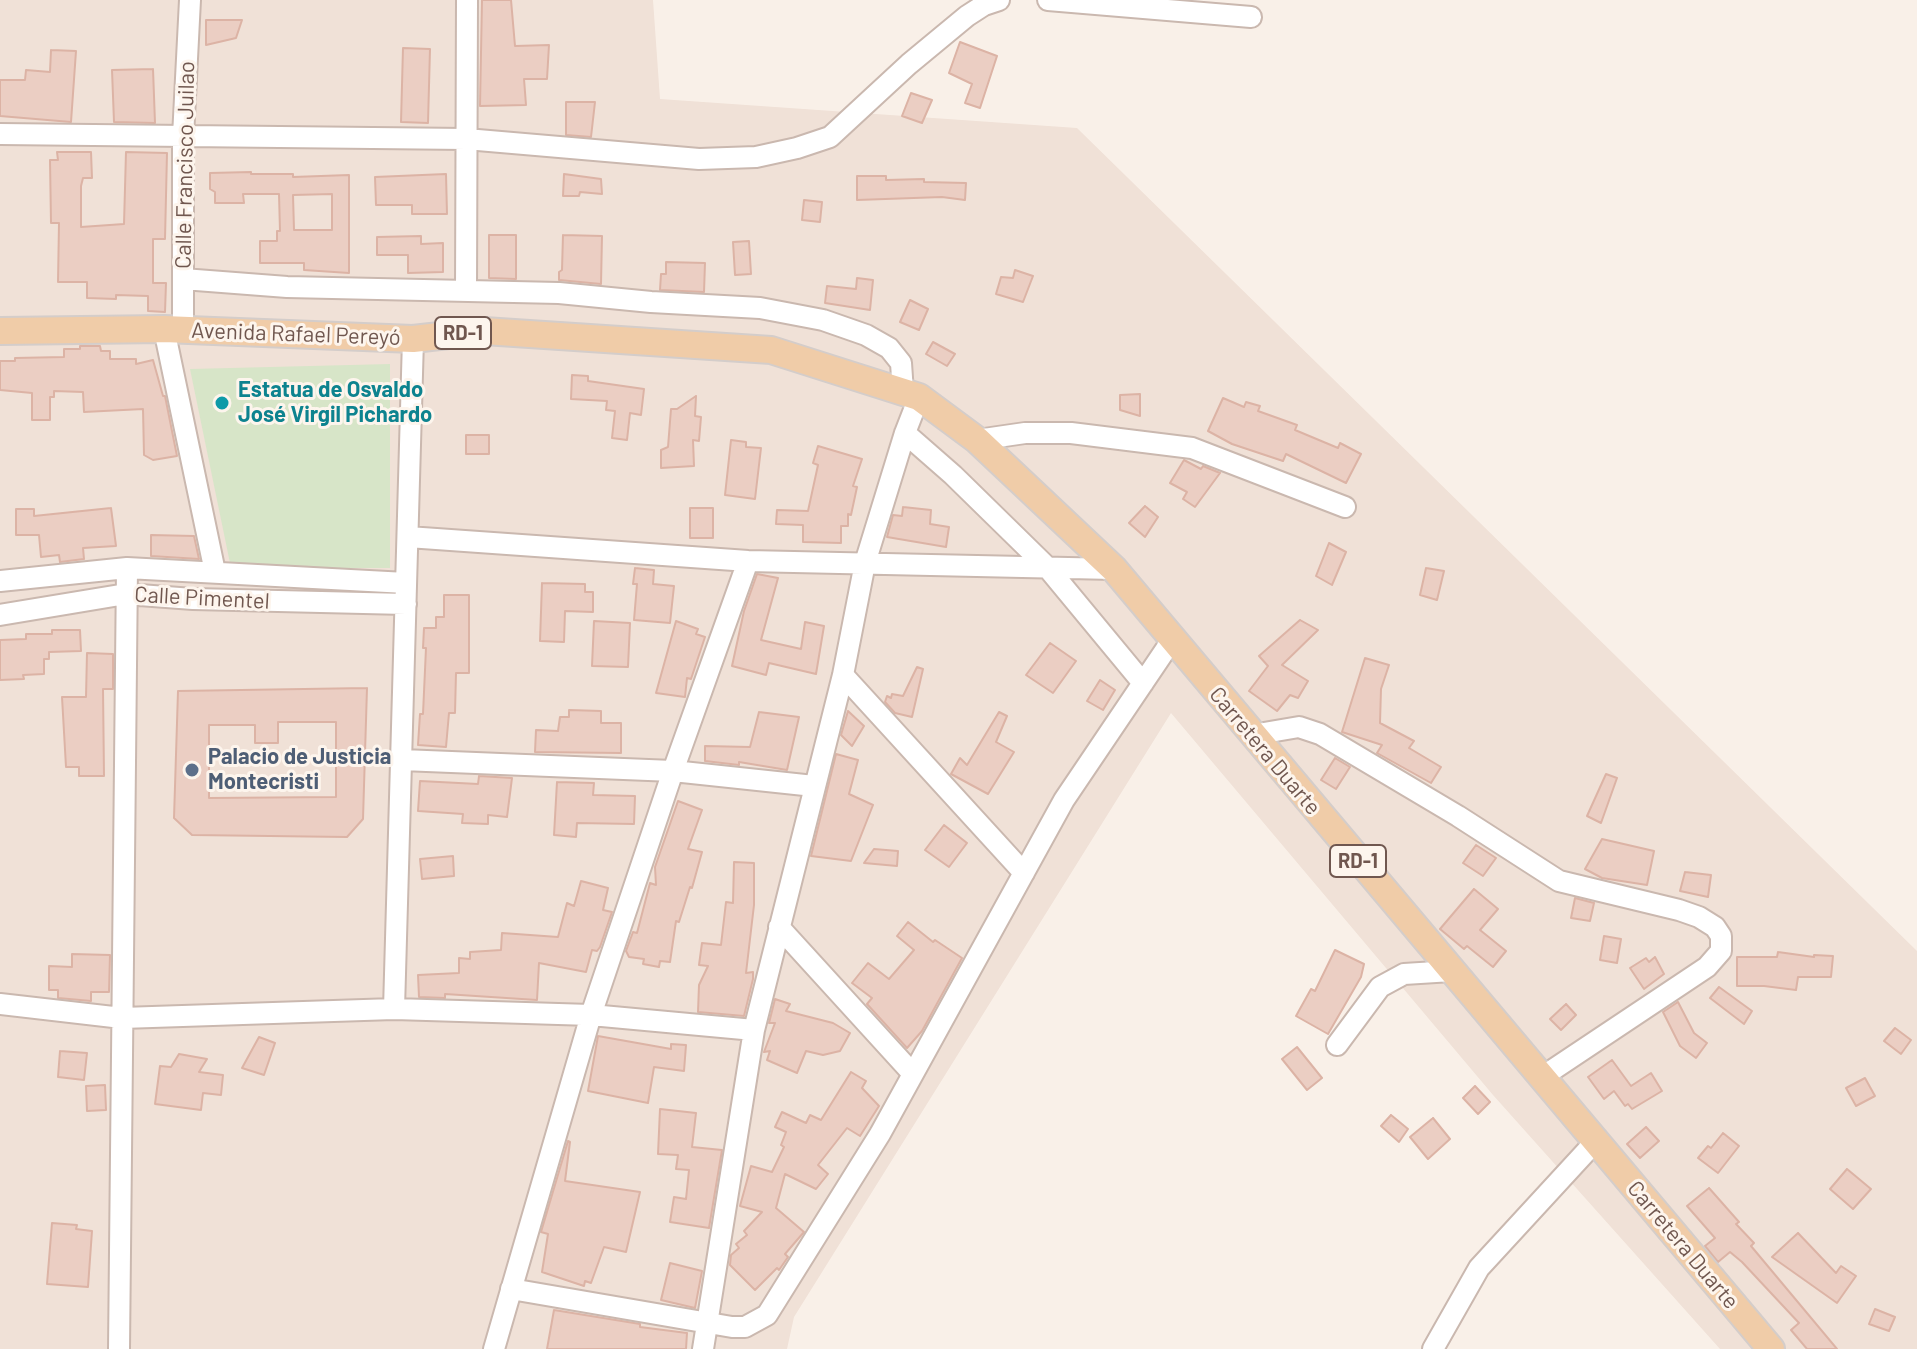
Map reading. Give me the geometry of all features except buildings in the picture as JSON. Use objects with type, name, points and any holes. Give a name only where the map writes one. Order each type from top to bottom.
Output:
[{"type":"main road","name":"Avenida Rafael Pereyó","points":[[0,331],[174,330],[413,339],[484,331],[771,350],[911,395]]},
{"type":"main road","name":"Carretera Duarte","points":[[911,395],[977,440],[1114,569],[1771,1349]]},
{"type":"street","name":"Calle Francisco Juilao","points":[[190,0],[183,137],[183,279],[174,330],[215,572]]},
{"type":"street","points":[[466,290],[467,0]]},
{"type":"street","points":[[0,134],[466,139],[699,159],[756,157],[830,137],[965,8],[999,0]]},
{"type":"street","points":[[1048,0],[1251,17]]},
{"type":"street","points":[[183,279],[287,287],[559,293],[760,308],[823,320],[866,335],[889,348],[901,363],[911,395],[905,433],[865,563],[843,675],[754,1030],[703,1349]]},
{"type":"street","points":[[0,337],[33,331]]},
{"type":"street","points":[[394,1009],[413,339]]},
{"type":"street","points":[[905,433],[1047,567],[1143,683]]},
{"type":"street","points":[[977,440],[1025,433],[1071,433],[1192,448],[1345,507]]},
{"type":"street","points":[[408,537],[748,561],[1114,569]]},
{"type":"street","points":[[494,1349],[591,1015],[748,561]]},
{"type":"street","points":[[119,1349],[127,568]]},
{"type":"street","name":"Calle Pimentel","points":[[0,581],[127,568],[406,583]]},
{"type":"street","name":"Calle Pimentel","points":[[0,615],[126,594],[193,599],[406,604]]},
{"type":"street","points":[[511,1289],[706,1324],[745,1327],[767,1315],[880,1134],[1064,800],[1172,640]]},
{"type":"street","points":[[843,675],[1024,873]]},
{"type":"street","points":[[1252,735],[1299,727],[1320,734],[1458,816],[1559,881],[1679,910],[1715,927],[1721,936],[1721,951],[1707,967],[1542,1077]]},
{"type":"street","points":[[402,760],[673,771],[814,786]]},
{"type":"street","points":[[779,927],[913,1074]]},
{"type":"street","points":[[1337,1045],[1380,987],[1404,974],[1452,971]]},
{"type":"street","points":[[0,1004],[122,1018],[394,1009],[591,1015],[754,1030]]},
{"type":"street","points":[[1433,1349],[1479,1268],[1595,1142]]},
{"type":"shaded area","points":[[0,0],[653,0],[660,99],[1077,128],[1917,951],[1917,1349],[1720,1349],[1493,1095],[1171,713],[794,1317],[787,1349],[0,1349]]},
{"type":"green space","points":[[390,364],[390,568],[231,568],[190,369]]},
{"type":"place","name":"Estatua de Osvaldo José Virgil Pichardo","points":[[222,403]]},
{"type":"place","name":"Palacio de Justicia Montecristi","points":[[192,770]]}]
